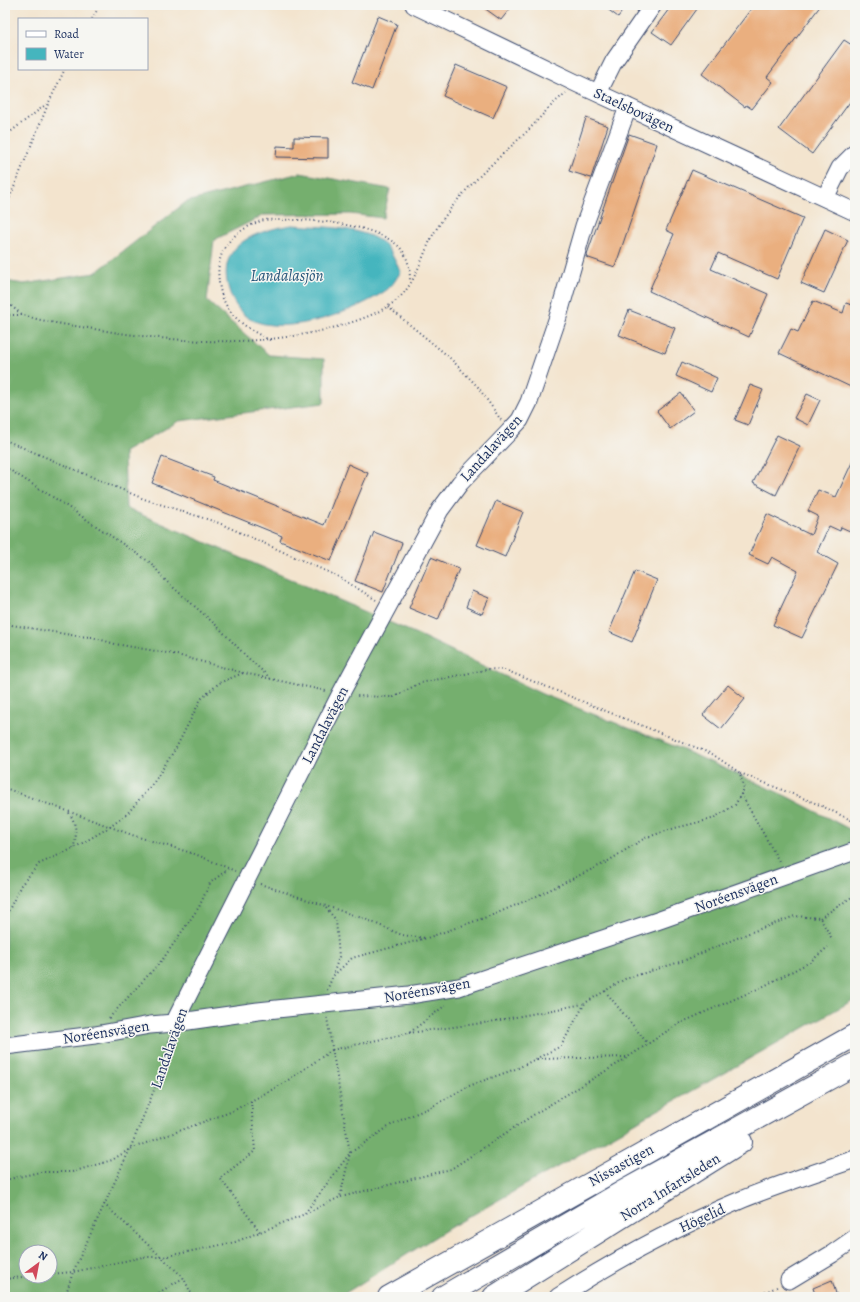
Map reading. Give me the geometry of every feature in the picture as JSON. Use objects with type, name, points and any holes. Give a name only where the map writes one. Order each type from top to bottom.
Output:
[{"type":"highway","name":"Nissastigen","points":[[389,1297],[855,1035]]},
{"type":"highway","points":[[443,1297],[621,1194],[848,1067]]},
{"type":"highway","name":"Norra Infartsleden","points":[[494,1297],[757,1133],[848,1067]]},
{"type":"street","name":"Staelsbovägen","points":[[414,5],[598,94],[855,212]]},
{"type":"street","points":[[598,94],[614,62],[653,5]]},
{"type":"street","name":"Landalavägen","points":[[174,1023],[340,695],[440,510],[460,483],[520,420],[529,402],[558,317],[584,226],[628,107]]},
{"type":"street","points":[[824,198],[840,168],[855,153]]},
{"type":"street","name":"Noréensvägen","points":[[5,1046],[95,1035],[150,1025],[258,1011],[409,995],[459,987],[657,921],[855,851]]},
{"type":"street","name":"Högelid","points":[[558,1297],[609,1264],[670,1232],[742,1199],[855,1158]]},
{"type":"street","points":[[789,1280],[855,1238]]},
{"type":"path","points":[[93,18],[100,5]]},
{"type":"path","points":[[5,209],[49,102],[65,70]]},
{"type":"path","points":[[5,315],[23,315],[119,333],[212,342],[272,340],[336,327],[363,319],[388,307],[400,297],[418,269],[428,245],[438,226],[449,210],[480,174],[522,137],[550,105],[578,84]]},
{"type":"path","points":[[5,136],[49,102]]},
{"type":"path","points":[[272,340],[244,326],[233,316],[225,305],[219,285],[217,266],[228,241],[261,221],[313,220],[343,224],[373,233],[396,244],[405,255],[410,268],[410,283]]},
{"type":"path","points":[[5,301],[23,315]]},
{"type":"path","points":[[388,307],[448,356],[478,388],[510,432]]},
{"type":"path","points":[[5,440],[144,499],[219,523],[338,577],[387,608]]},
{"type":"path","points":[[5,468],[53,497],[151,563],[166,581],[217,626],[271,679]]},
{"type":"path","points":[[5,621],[12,625],[92,637],[115,644],[173,654],[244,673],[340,695],[394,697],[420,683],[484,670],[505,670],[712,754],[740,773],[820,805],[855,822]]},
{"type":"path","points":[[5,918],[21,885],[39,864],[72,849],[110,827],[127,814],[154,782],[176,748],[201,699],[219,683],[244,673]]},
{"type":"path","points":[[333,976],[352,958],[427,938],[495,914],[560,886],[604,863],[645,838],[675,828],[712,819],[735,805],[744,789],[740,773]]},
{"type":"path","points":[[5,788],[110,827],[195,854],[248,877],[258,883],[365,919],[402,935],[427,938]]},
{"type":"path","points":[[741,794],[787,875]]},
{"type":"path","points":[[67,811],[74,820],[76,832],[72,849]]},
{"type":"path","points":[[95,1035],[163,959],[199,907],[210,883],[228,869]]},
{"type":"path","points":[[5,1180],[40,1172],[72,1172],[112,1160],[130,1148],[233,1111],[284,1083],[332,1050],[409,1033],[490,1022],[584,1004],[625,979],[683,961],[749,933],[795,916],[820,918],[855,895]]},
{"type":"path","points":[[326,907],[336,920],[339,957],[324,1004],[350,1153],[340,1197]]},
{"type":"path","points":[[820,918],[832,939]]},
{"type":"path","points":[[58,1273],[73,1272],[143,1257],[163,1257],[236,1242],[305,1214],[340,1197],[451,1169],[541,1110],[628,1057],[678,1024],[762,987],[810,962],[828,947]]},
{"type":"path","points":[[605,991],[648,1044]]},
{"type":"path","points":[[409,1033],[452,1000]]},
{"type":"path","points":[[305,1214],[350,1153],[394,1123],[431,1107],[469,1086],[518,1068],[561,1046],[584,1004]]},
{"type":"path","name":"Landalavägen","points":[[65,1297],[73,1272],[130,1148],[159,1078],[174,1023]]},
{"type":"path","points":[[535,1059],[628,1057]]},
{"type":"path","points":[[251,1101],[255,1151],[220,1178],[260,1232]]},
{"type":"path","points":[[104,1204],[183,1277],[194,1297]]},
{"type":"path","points":[[152,1297],[183,1277]]},
{"type":"path","points":[[5,1279],[18,1278]]},
{"type":"path","points":[[754,1297],[782,1286],[789,1280]]},
{"type":"green space","points":[[300,173],[390,189],[383,218],[350,214],[264,215],[214,240],[207,301],[269,355],[324,359],[324,403],[179,421],[124,452],[126,508],[419,635],[542,694],[679,748],[786,796],[855,832],[855,999],[451,1227],[339,1297],[5,1297],[5,281],[24,284],[95,273],[186,202]]},
{"type":"water","name":"Landalasjön","points":[[292,225],[328,227],[366,234],[385,245],[401,272],[388,289],[375,297],[359,306],[321,319],[301,324],[282,325],[265,324],[250,319],[240,311],[230,294],[226,274],[228,261],[233,251],[242,242],[265,231]]},
{"type":"building","points":[[480,5],[513,5],[501,20]]},
{"type":"building","points":[[602,5],[627,5],[618,17]]},
{"type":"building","points":[[672,5],[700,5],[671,45],[652,32]]},
{"type":"building","points":[[754,5],[821,5],[767,77],[773,82],[752,109],[746,105],[745,107],[702,74]]},
{"type":"building","points":[[378,16],[397,24],[372,90],[352,82]]},
{"type":"building","points":[[844,40],[855,47],[855,95],[812,154],[779,129]]},
{"type":"building","points":[[456,65],[507,87],[493,118],[443,96]]},
{"type":"building","points":[[586,118],[608,126],[591,178],[569,171]]},
{"type":"building","points":[[629,134],[657,144],[615,267],[586,257]]},
{"type":"building","points":[[294,137],[328,138],[328,158],[276,157],[277,146],[294,147]]},
{"type":"building","points":[[692,170],[803,218],[777,279],[718,253],[711,269],[768,294],[749,337],[649,291],[674,234],[666,230]]},
{"type":"building","points":[[825,229],[848,240],[824,293],[801,283]]},
{"type":"building","points":[[813,301],[843,313],[846,303],[855,306],[855,389],[779,353],[791,329],[798,332]]},
{"type":"building","points":[[629,310],[675,328],[665,353],[619,335]]},
{"type":"building","points":[[682,362],[717,378],[711,392],[676,376]]},
{"type":"building","points":[[750,385],[763,390],[748,425],[735,420]]},
{"type":"building","points":[[681,393],[694,411],[670,429],[657,411]]},
{"type":"building","points":[[807,394],[820,400],[808,425],[794,418]]},
{"type":"building","points":[[777,435],[800,446],[776,495],[753,483]]},
{"type":"building","points":[[855,456],[855,526],[852,532],[841,527],[840,531],[829,526],[817,552],[838,564],[802,638],[773,625],[798,571],[772,557],[768,564],[749,555],[767,514],[811,535],[818,516],[808,511],[818,490],[836,497]]},
{"type":"building","points":[[162,457],[214,477],[213,480],[324,525],[348,464],[368,473],[331,561],[280,541],[282,536],[152,483]]},
{"type":"building","points":[[496,501],[523,512],[505,557],[477,545]]},
{"type":"building","points":[[374,532],[402,543],[383,592],[355,581]]},
{"type":"building","points":[[431,557],[459,569],[438,620],[409,608]]},
{"type":"building","points":[[635,571],[657,580],[632,642],[609,632]]},
{"type":"building","points":[[472,591],[489,598],[482,614],[466,607]]},
{"type":"building","points":[[728,685],[745,699],[721,729],[703,715]]},
{"type":"building","points":[[832,1280],[837,1297],[816,1297],[813,1288]]}]
